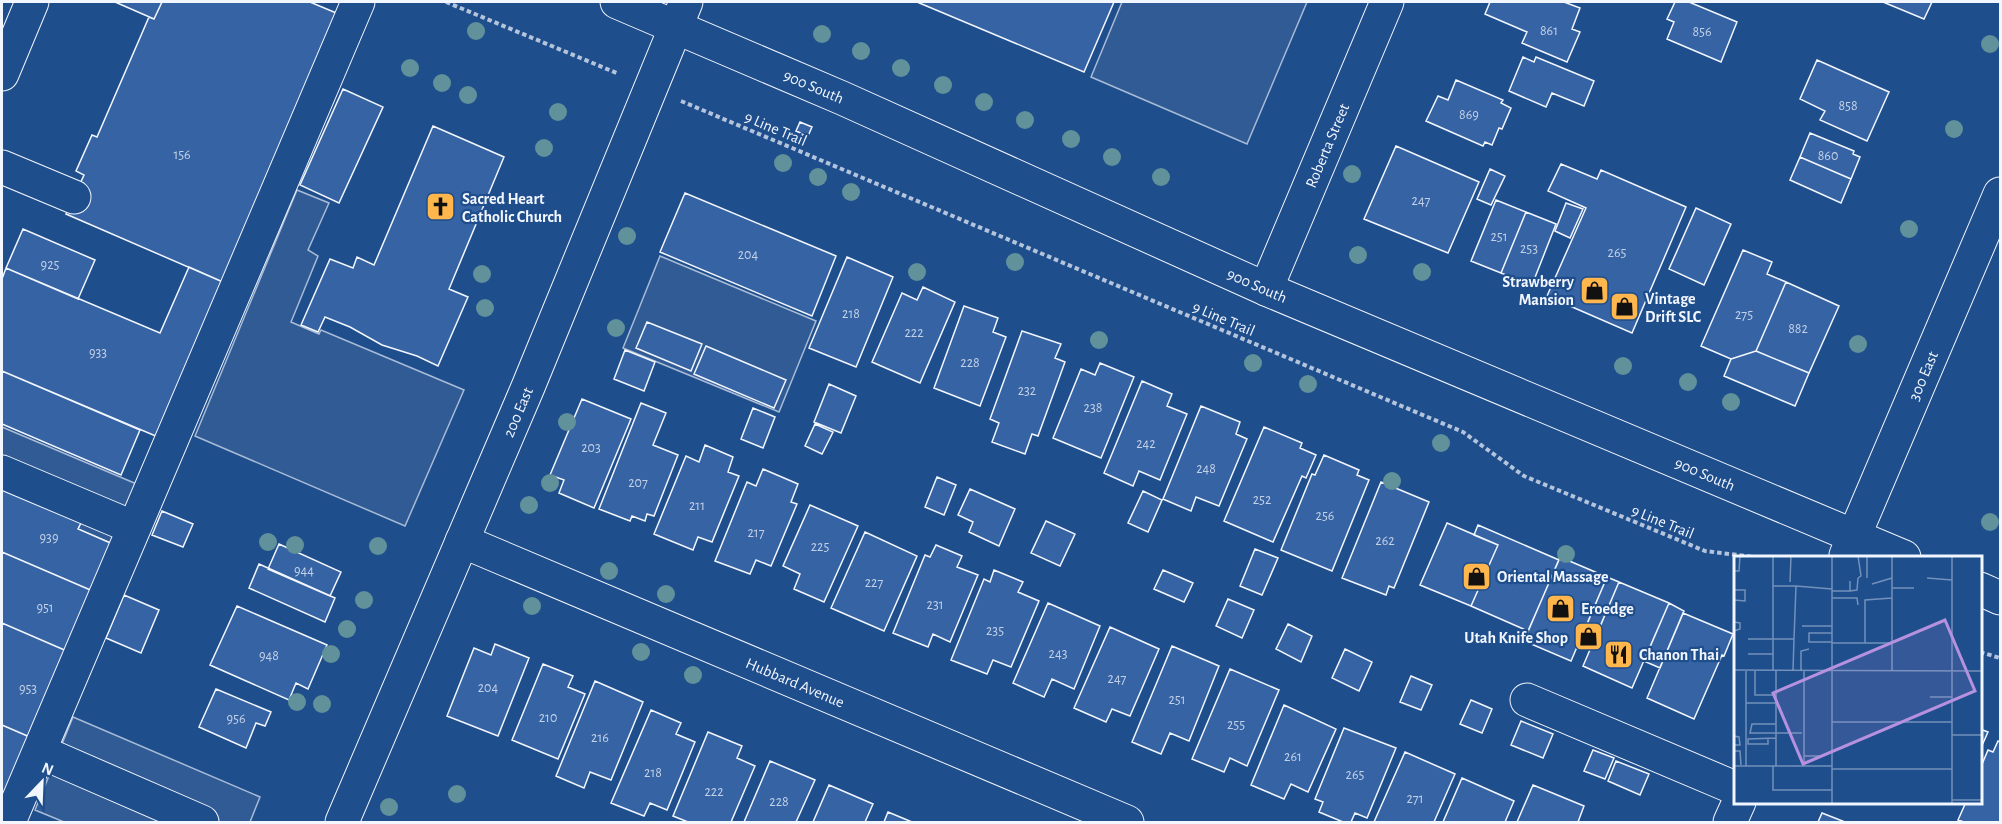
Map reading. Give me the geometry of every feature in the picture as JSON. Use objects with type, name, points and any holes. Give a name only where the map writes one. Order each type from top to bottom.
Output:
[{"type":"street","points":[[2,74],[10,28],[32,2]]},
{"type":"street","points":[[9,822],[41,752],[358,2]]},
{"type":"street","name":"900 South","points":[[617,2],[681,14],[822,90],[1266,289],[1850,546],[1899,556]]},
{"type":"street","name":"Roberta Street","points":[[1266,289],[1380,4]]},
{"type":"street","name":"200 East","points":[[342,822],[462,541],[681,14]]},
{"type":"street","points":[[2,167],[74,197]]},
{"type":"street","name":"300 East","points":[[1850,546],[2001,194]]},
{"type":"street","points":[[2,472],[118,521]]},
{"type":"street","name":"Hubbard Avenue","points":[[462,541],[1127,822]]},
{"type":"street","points":[[1981,590],[2001,598]]},
{"type":"street","points":[[1527,700],[1734,788]]},
{"type":"street","points":[[41,752],[202,822]]},
{"type":"street","points":[[1730,822],[1738,803]]},
{"type":"path","points":[[446,2],[617,73]]},
{"type":"path","name":"9 Line Trail","points":[[680,100],[1463,432],[1524,476],[1705,551],[1746,556]]},
{"type":"path","points":[[1981,652],[2001,658]]},
{"type":"shaded area","points":[[1122,2],[1307,2],[1247,144],[1091,77]]},
{"type":"shaded area","points":[[297,190],[329,203],[308,250],[318,256],[291,322],[319,334],[321,330],[464,390],[405,526],[195,436]]},
{"type":"shaded area","points":[[660,256],[816,321],[779,412],[623,348]]},
{"type":"shaded area","points":[[2,427],[139,485],[115,545],[78,529],[81,521],[2,487]]},
{"type":"shaded area","points":[[73,717],[260,797],[250,822],[64,822],[35,810]]},
{"type":"building","points":[[115,2],[162,2],[154,19]]},
{"type":"building","points":[[162,2],[310,2],[341,15],[225,283],[66,214],[84,175],[76,171],[92,135],[97,137],[149,17],[154,19]]},
{"type":"building","points":[[917,2],[1114,2],[1084,72]]},
{"type":"building","points":[[1490,2],[1564,2],[1580,8],[1572,29],[1580,32],[1567,62],[1522,43],[1527,32],[1485,14]]},
{"type":"building","points":[[1675,2],[1689,2],[1737,22],[1721,62],[1667,39],[1674,22],[1667,19]]},
{"type":"building","points":[[1883,2],[1932,2],[1924,19]]},
{"type":"building","points":[[1523,57],[1534,62],[1536,57],[1594,81],[1584,106],[1552,93],[1546,107],[1509,91]]},
{"type":"building","points":[[1817,60],[1889,92],[1867,141],[1820,120],[1825,111],[1800,99]]},
{"type":"building","points":[[1456,80],[1503,100],[1501,103],[1511,108],[1492,145],[1485,142],[1483,146],[1426,121],[1438,96],[1448,100]]},
{"type":"building","points":[[343,89],[383,107],[339,203],[300,185]]},
{"type":"building","points":[[800,122],[812,127],[808,136],[796,131]]},
{"type":"building","name":"Sacred Heart Catholic Church","points":[[433,126],[504,157],[449,289],[468,297],[438,366],[417,356],[382,345],[350,327],[325,317],[318,332],[301,325],[330,259],[353,268],[357,257],[374,265]]},
{"type":"building","points":[[1810,133],[1854,151],[1853,154],[1860,157],[1851,179],[1800,157]]},
{"type":"building","points":[[1396,146],[1479,182],[1448,253],[1364,219]]},
{"type":"building","points":[[1800,157],[1851,179],[1841,203],[1790,180]]},
{"type":"building","points":[[1561,164],[1597,179],[1601,170],[1686,207],[1632,333],[1547,296],[1586,208],[1548,191]]},
{"type":"building","points":[[1490,169],[1505,176],[1491,205],[1477,199]]},
{"type":"building","points":[[685,193],[836,256],[812,316],[660,252]]},
{"type":"building","points":[[1496,200],[1526,212],[1501,273],[1471,261]]},
{"type":"building","points":[[1566,203],[1583,209],[1570,238],[1555,231]]},
{"type":"building","points":[[1696,208],[1731,224],[1704,285],[1669,269]]},
{"type":"building","points":[[1526,212],[1556,224],[1532,285],[1501,273]]},
{"type":"building","points":[[23,229],[95,260],[78,299],[6,268]]},
{"type":"building","points":[[1743,250],[1772,262],[1767,274],[1786,282],[1756,351],[1731,359],[1701,346]]},
{"type":"building","points":[[847,257],[893,277],[856,367],[809,348]]},
{"type":"building","points":[[189,267],[225,283],[158,437],[2,371],[2,279],[6,268],[160,333]]},
{"type":"building","points":[[1786,282],[1839,306],[1809,373],[1756,351]]},
{"type":"building","points":[[923,287],[955,302],[920,383],[872,362],[902,293],[917,300]]},
{"type":"building","points":[[964,306],[998,318],[993,332],[1006,337],[980,406],[934,388]]},
{"type":"building","points":[[647,322],[702,344],[691,371],[636,348]]},
{"type":"building","points":[[1022,331],[1061,344],[1055,358],[1065,362],[1038,436],[1032,434],[1025,454],[992,442],[999,423],[990,419]]},
{"type":"building","points":[[706,346],[786,380],[774,408],[694,374]]},
{"type":"building","points":[[625,350],[655,362],[644,391],[614,379]]},
{"type":"building","points":[[1756,351],[1809,373],[1795,406],[1724,376],[1731,359]]},
{"type":"building","points":[[1100,363],[1134,377],[1101,458],[1053,438],[1081,369],[1095,375]]},
{"type":"building","points":[[2,371],[140,430],[121,475],[2,424]]},
{"type":"building","points":[[1142,381],[1172,394],[1167,406],[1187,414],[1160,480],[1139,471],[1133,486],[1104,473]]},
{"type":"building","points":[[829,384],[856,396],[841,433],[814,422]]},
{"type":"building","points":[[582,399],[631,419],[594,508],[559,493],[564,480],[550,475]]},
{"type":"building","points":[[641,403],[666,413],[653,445],[678,455],[654,516],[647,514],[645,521],[632,516],[630,521],[599,509]]},
{"type":"building","points":[[1201,406],[1240,422],[1236,434],[1247,439],[1219,506],[1196,497],[1191,511],[1163,499]]},
{"type":"building","points":[[753,408],[775,417],[763,448],[741,439]]},
{"type":"building","points":[[815,424],[833,432],[822,454],[805,446]]},
{"type":"building","points":[[1264,427],[1302,443],[1300,448],[1316,455],[1306,478],[1302,476],[1273,542],[1224,521]]},
{"type":"building","points":[[705,445],[733,457],[728,472],[739,476],[712,542],[698,537],[693,550],[654,534],[686,456],[699,462]]},
{"type":"building","points":[[1324,455],[1359,470],[1357,475],[1369,480],[1332,571],[1281,550],[1312,474],[1315,475]]},
{"type":"building","points":[[763,469],[798,484],[791,502],[797,504],[771,566],[756,560],[750,574],[715,561],[747,482],[756,486]]},
{"type":"building","points":[[937,477],[956,485],[944,515],[925,507]]},
{"type":"building","points":[[1381,482],[1429,502],[1394,588],[1389,586],[1386,595],[1342,578]]},
{"type":"building","points":[[2,487],[82,521],[78,529],[115,545],[95,592],[2,552]]},
{"type":"building","points":[[970,489],[1015,509],[999,546],[969,532],[973,522],[958,515]]},
{"type":"building","points":[[1143,491],[1162,500],[1148,532],[1128,523]]},
{"type":"building","points":[[810,505],[858,526],[824,602],[794,589],[800,574],[783,566]]},
{"type":"building","points":[[162,511],[193,524],[183,547],[152,535]]},
{"type":"building","points":[[1046,521],[1075,534],[1060,566],[1031,553]]},
{"type":"building","points":[[1447,523],[1498,545],[1471,606],[1420,585]]},
{"type":"building","points":[[1478,525],[1559,560],[1528,631],[1471,606],[1498,545],[1474,535]]},
{"type":"building","points":[[865,532],[917,556],[884,631],[831,608]]},
{"type":"building","points":[[279,544],[341,572],[330,596],[268,569]]},
{"type":"building","points":[[936,545],[962,556],[957,567],[978,575],[950,642],[933,634],[928,647],[893,633],[925,555],[930,557]]},
{"type":"building","points":[[1255,549],[1278,558],[1262,595],[1240,586]]},
{"type":"building","points":[[2,552],[95,592],[69,652],[2,623]]},
{"type":"building","points":[[1560,557],[1607,577],[1571,661],[1524,641]]},
{"type":"building","points":[[259,564],[335,598],[325,622],[249,588]]},
{"type":"building","points":[[994,570],[1023,582],[1018,592],[1039,601],[1011,667],[993,660],[987,674],[951,660],[984,579],[990,582]]},
{"type":"building","points":[[1163,570],[1193,583],[1184,602],[1154,589]]},
{"type":"building","points":[[1607,577],[1619,582],[1591,648],[1579,643]]},
{"type":"building","points":[[1619,582],[1669,603],[1632,688],[1583,666]]},
{"type":"building","points":[[124,595],[159,610],[141,653],[106,638]]},
{"type":"building","points":[[1228,599],[1254,610],[1242,638],[1216,626]]},
{"type":"building","points":[[1048,603],[1100,626],[1074,689],[1052,679],[1044,697],[1013,683]]},
{"type":"building","points":[[1669,603],[1684,611],[1660,668],[1644,661]]},
{"type":"building","points":[[237,606],[327,645],[308,689],[296,683],[289,700],[210,665]]},
{"type":"building","points":[[1683,613],[1733,634],[1694,719],[1647,698]]},
{"type":"building","points":[[2,623],[69,652],[32,738],[2,725]]},
{"type":"building","points":[[1288,624],[1312,636],[1301,662],[1276,649]]},
{"type":"building","points":[[1110,627],[1159,649],[1130,716],[1112,709],[1106,722],[1074,708]]},
{"type":"building","points":[[495,644],[529,658],[498,736],[447,716],[474,648],[491,655]]},
{"type":"building","points":[[1172,646],[1219,666],[1189,741],[1170,733],[1161,754],[1132,742]]},
{"type":"building","points":[[1345,649],[1372,662],[1359,691],[1332,678]]},
{"type":"building","points":[[543,664],[573,676],[568,687],[585,694],[558,759],[512,740]]},
{"type":"building","points":[[1230,669],[1279,690],[1247,766],[1230,758],[1224,772],[1192,759]]},
{"type":"building","points":[[1411,676],[1432,685],[1421,710],[1400,702]]},
{"type":"building","points":[[595,681],[643,702],[611,780],[590,772],[584,788],[556,776]]},
{"type":"building","points":[[216,689],[271,712],[265,726],[256,723],[246,748],[199,727]]},
{"type":"building","points":[[1471,700],[1492,709],[1482,733],[1460,724]]},
{"type":"building","points":[[1284,705],[1336,729],[1308,792],[1291,784],[1284,799],[1251,785]]},
{"type":"building","points":[[651,710],[681,723],[676,734],[695,742],[667,810],[650,803],[644,816],[611,803]]},
{"type":"building","points":[[1521,721],[1553,734],[1543,758],[1511,745]]},
{"type":"building","points":[[2,725],[32,738],[2,800]]},
{"type":"building","points":[[1344,728],[1396,748],[1367,818],[1355,813],[1351,822],[1343,822],[1319,812],[1323,802],[1315,799]]},
{"type":"building","points":[[1981,729],[1988,732],[1981,748]]},
{"type":"building","points":[[708,732],[742,746],[737,758],[755,766],[731,822],[688,822],[673,816]]},
{"type":"building","points":[[1998,741],[2000,742],[2000,822],[1958,820],[1966,803],[1981,803],[1981,767],[1988,750],[1993,752]]},
{"type":"building","points":[[1593,750],[1614,758],[1605,779],[1584,771]]},
{"type":"building","points":[[1405,752],[1455,774],[1434,822],[1374,822]]},
{"type":"building","points":[[770,761],[815,780],[796,822],[744,822]]},
{"type":"building","points":[[1616,761],[1649,774],[1640,795],[1608,781]]},
{"type":"building","points":[[1462,778],[1514,801],[1505,822],[1443,822]]},
{"type":"building","points":[[829,785],[873,804],[865,822],[813,822]]},
{"type":"building","points":[[1533,785],[1584,806],[1578,822],[1517,822]]},
{"type":"building","points":[[888,812],[912,822],[884,822]]},
{"type":"building","points":[[1822,813],[1845,822],[1818,822]]},
{"type":"place","name":"Sacred Heart Catholic Church","points":[[441,207]]},
{"type":"place","name":"Strawberry Mansion","points":[[1595,290]]},
{"type":"place","name":"Vintage Drift SLC","points":[[1624,307]]},
{"type":"place","name":"Oriental Massage","points":[[1476,576]]},
{"type":"place","name":"Eroedge","points":[[1560,608]]},
{"type":"place","name":"Utah Knife Shop","points":[[1589,637]]},
{"type":"place","name":"Chanon Thai","points":[[1618,654]]}]
